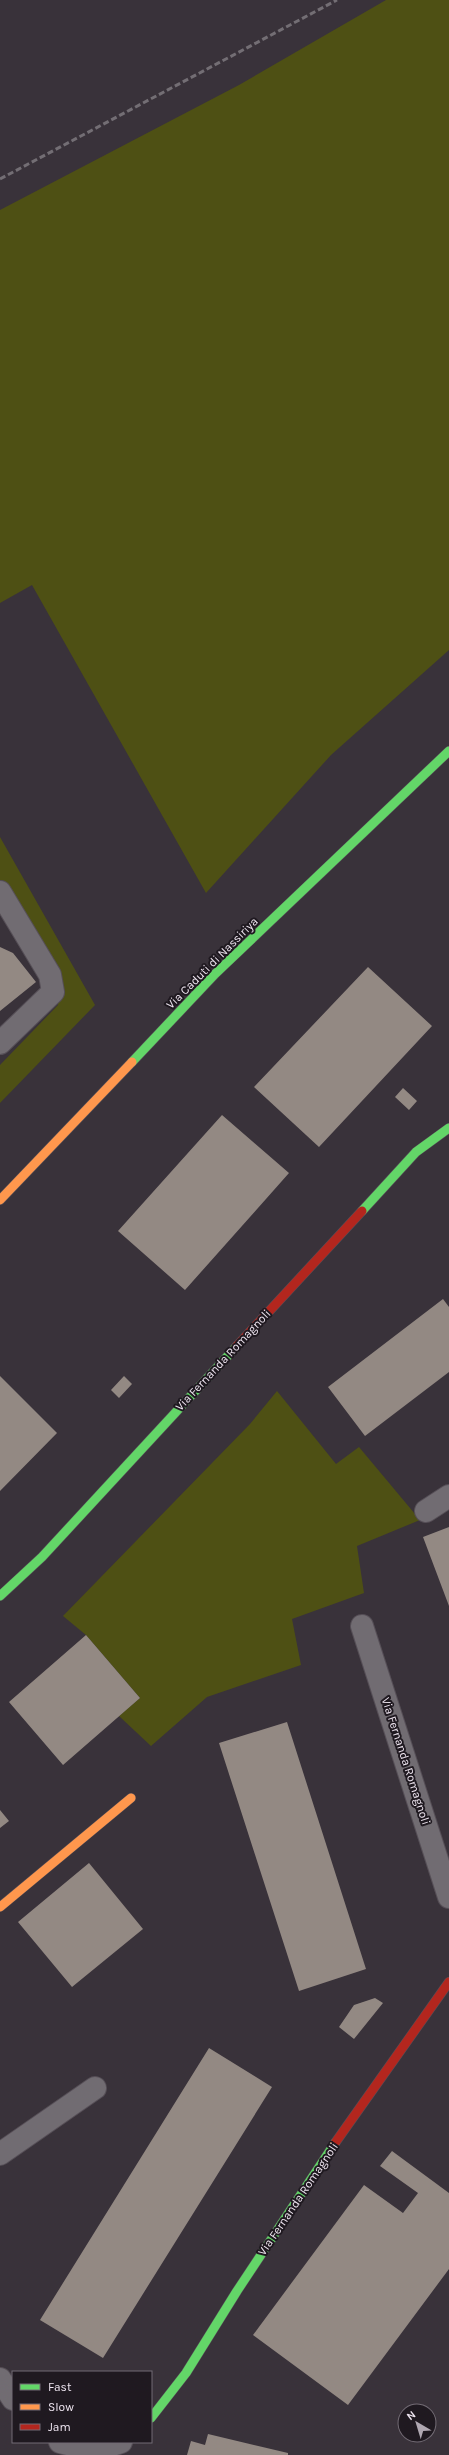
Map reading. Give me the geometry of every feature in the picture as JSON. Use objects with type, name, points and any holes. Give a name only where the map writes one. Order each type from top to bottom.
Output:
[{"type":"street","name":"Via Caduti di Nassiriya","points":[[0,1200],[215,974],[449,750]]},
{"type":"street","points":[[0,892],[50,975],[53,992],[0,1043]]},
{"type":"street","name":"Via Fernanda Romagnoli","points":[[0,1596],[42,1558],[416,1152],[449,1128]]},
{"type":"street","points":[[426,1511],[449,1496]]},
{"type":"street","name":"Via Fernanda Romagnoli","points":[[362,1626],[449,1897]]},
{"type":"street","points":[[0,1907],[131,1798]]},
{"type":"street","name":"Via Fernanda Romagnoli","points":[[152,2417],[167,2402],[224,2310],[404,2042],[449,1982]]},
{"type":"street","points":[[0,2154],[95,2088]]},
{"type":"street","points":[[0,2379],[12,2397]]},
{"type":"street","points":[[64,2443],[95,2451],[118,2443]]},
{"type":"shaded area","points":[[386,0],[449,0],[449,650],[331,755],[206,893],[32,585],[0,603],[0,210],[239,85]]},
{"type":"shaded area","points":[[0,837],[95,1005],[0,1103],[0,1065],[58,1005],[59,967],[3,880],[0,882]]},
{"type":"shaded area","points":[[277,1391],[336,1464],[359,1447],[420,1520],[357,1546],[364,1593],[292,1619],[301,1665],[207,1697],[151,1746],[119,1716],[140,1698],[86,1635],[63,1616],[250,1424]]},
{"type":"building","points":[[0,947],[13,953],[36,982],[0,1011]]},
{"type":"building","points":[[368,967],[432,1026],[319,1147],[254,1087]]},
{"type":"building","points":[[403,1088],[417,1101],[409,1110],[395,1097]]},
{"type":"building","points":[[222,1115],[289,1173],[185,1290],[118,1231]]},
{"type":"building","points":[[443,1299],[449,1307],[449,1372],[365,1436],[328,1387]]},
{"type":"building","points":[[0,1376],[57,1433],[0,1491]]},
{"type":"building","points":[[124,1376],[132,1384],[119,1398],[111,1390]]},
{"type":"building","points":[[449,1527],[449,1606],[423,1537]]},
{"type":"building","points":[[86,1635],[140,1698],[63,1765],[9,1702]]},
{"type":"building","points":[[287,1722],[366,1969],[299,1991],[219,1743]]},
{"type":"building","points":[[0,1810],[9,1821],[0,1828]]},
{"type":"building","points":[[89,1863],[143,1929],[72,1987],[18,1922]]},
{"type":"building","points":[[375,1998],[383,2003],[354,2039],[339,2027],[354,2005]]},
{"type":"building","points":[[209,2048],[272,2087],[103,2358],[40,2320]]},
{"type":"building","points":[[392,2151],[449,2193],[449,2269],[348,2405],[253,2335],[364,2185],[403,2213],[418,2193],[380,2166]]},
{"type":"building","points":[[208,2434],[288,2453],[288,2455],[187,2455],[191,2441],[205,2445]]},
{"type":"railway","points":[[0,179],[337,0]]},
{"type":"traffic: fast","points":[[132,1062],[215,974],[449,751]]},
{"type":"traffic: fast","points":[[362,1211],[416,1152],[449,1128]]},
{"type":"traffic: fast","points":[[0,1596],[42,1557],[236,1347]]},
{"type":"traffic: fast","points":[[152,2417],[186,2373],[237,2291],[335,2143]]},
{"type":"traffic: slow","points":[[0,1200],[132,1062]]},
{"type":"traffic: slow","points":[[0,1907],[131,1798]]},
{"type":"traffic: jam","points":[[236,1347],[362,1211]]},
{"type":"traffic: jam","points":[[335,2143],[449,1982]]}]
